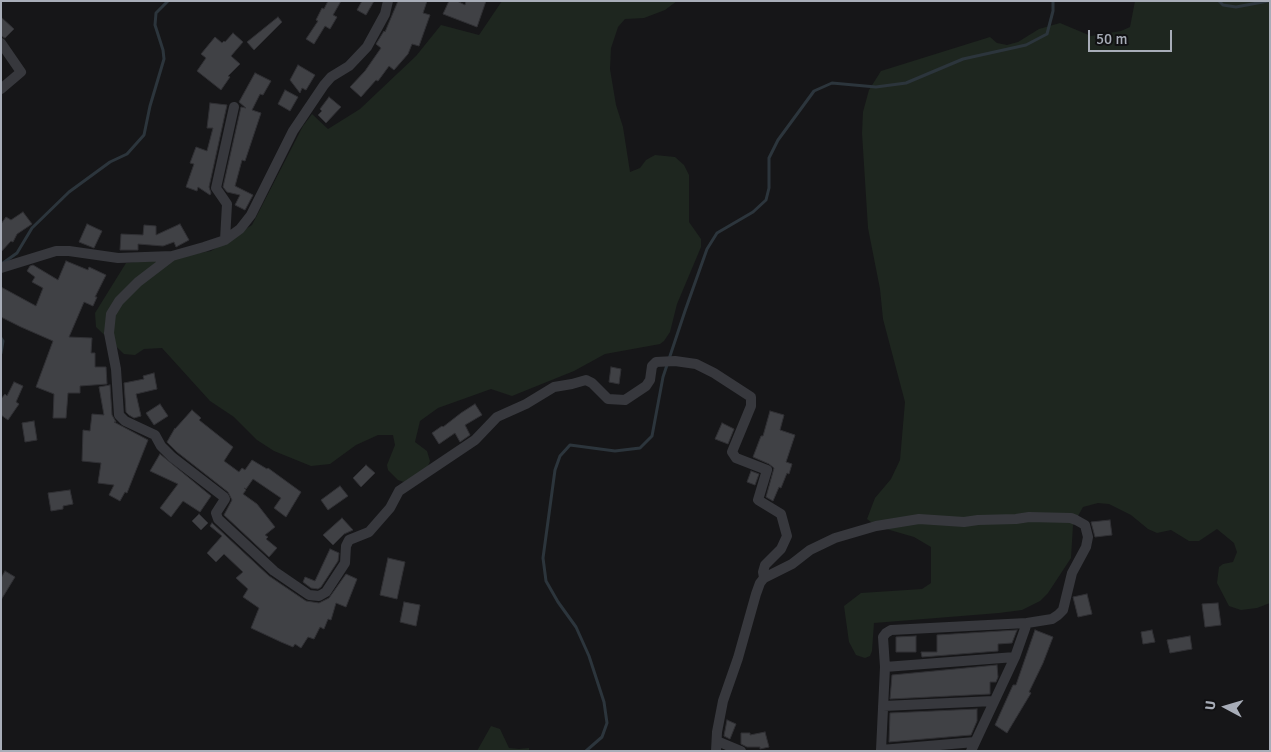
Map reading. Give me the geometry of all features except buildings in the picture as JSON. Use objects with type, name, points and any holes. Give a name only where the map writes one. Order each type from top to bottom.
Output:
[{"type":"street","points":[[1,268],[47,253],[63,250],[118,258],[172,256],[225,240],[240,229],[251,215],[293,131],[324,86],[331,77],[349,66],[367,47],[385,14],[388,1]]},
{"type":"street","points":[[1,42],[21,72],[1,89]]},
{"type":"street","points":[[225,240],[227,204],[216,188],[234,107]]},
{"type":"street","points":[[172,256],[138,282],[118,301],[111,314],[109,333],[116,369],[119,415],[125,421],[155,435],[161,446],[172,457],[224,497],[225,500],[216,513],[218,518],[274,571],[309,595],[323,595],[326,592],[344,565],[346,546],[349,540],[369,532],[390,508],[399,491],[475,440],[497,418],[526,404],[554,386],[586,380],[592,382],[608,399],[625,400],[648,383],[652,366],[656,362],[675,361],[691,363],[710,370],[751,397],[751,406],[732,452],[736,458],[767,470],[758,500],[781,514],[787,536],[781,549],[765,565],[764,578]]},
{"type":"street","points":[[741,751],[716,746],[717,732],[722,701],[738,658],[758,589],[764,578],[792,564],[810,550],[835,538],[864,528],[919,519],[964,522],[1016,520],[1029,517],[1071,518],[1086,525],[1088,537],[1086,547],[1072,573],[1063,610],[1058,616],[1052,619],[1027,623],[891,630],[886,633],[883,637],[884,667],[881,750],[973,746],[1015,657],[1027,623]]},
{"type":"street","points":[[884,667],[1015,657]]},
{"type":"street","points":[[883,706],[994,701]]},
{"type":"shaded area","points":[[502,1],[677,1],[665,10],[644,18],[625,19],[618,27],[611,48],[610,69],[616,105],[623,127],[630,172],[640,168],[646,160],[655,155],[675,157],[684,165],[689,175],[689,222],[701,239],[701,247],[677,304],[670,332],[664,341],[660,344],[605,354],[574,371],[512,396],[491,389],[438,408],[420,421],[415,442],[427,451],[430,461],[424,477],[410,484],[398,480],[388,470],[387,465],[395,445],[393,435],[378,435],[356,445],[330,464],[311,466],[274,451],[257,440],[234,417],[210,401],[162,348],[144,349],[135,355],[124,354],[96,327],[95,313],[126,263],[211,251],[252,225],[303,126],[312,114],[328,129],[360,109],[416,56],[441,25],[479,35]]},
{"type":"shaded area","points":[[1135,1],[1270,1],[1270,603],[1257,608],[1241,610],[1229,606],[1217,583],[1219,567],[1233,562],[1237,552],[1234,543],[1217,529],[1199,541],[1189,541],[1171,530],[1157,533],[1148,529],[1131,515],[1109,504],[1098,503],[1083,507],[1073,525],[1071,558],[1048,593],[1040,601],[1022,610],[874,623],[870,656],[865,658],[856,655],[849,642],[844,606],[861,593],[922,589],[931,583],[931,547],[914,537],[876,526],[867,519],[875,498],[891,479],[900,460],[905,402],[883,319],[880,289],[868,228],[862,133],[863,112],[869,90],[881,71],[990,37],[997,43],[1007,45],[1018,42],[1039,29],[1060,23],[1091,36],[1121,31],[1130,27]]},
{"type":"shaded area","points":[[491,726],[500,729],[509,748],[529,748],[529,751],[477,751]]},
{"type":"waterway","points":[[3,263],[17,253],[32,228],[69,192],[110,162],[127,154],[144,135],[150,106],[164,59],[155,25],[156,13],[168,1]]},
{"type":"waterway","points":[[586,751],[602,737],[607,723],[604,702],[589,656],[576,627],[546,581],[543,558],[555,470],[560,456],[570,445],[615,451],[640,448],[652,436],[663,377],[707,249],[717,233],[753,212],[766,200],[769,188],[769,158],[778,140],[814,91],[832,83],[876,87],[906,83],[963,59],[1026,45],[1047,34],[1053,11],[1053,1]]},
{"type":"waterway","points":[[1219,1],[1223,5],[1236,7],[1268,1]]},
{"type":"waterway","points":[[1,338],[3,341],[1,353]]}]
